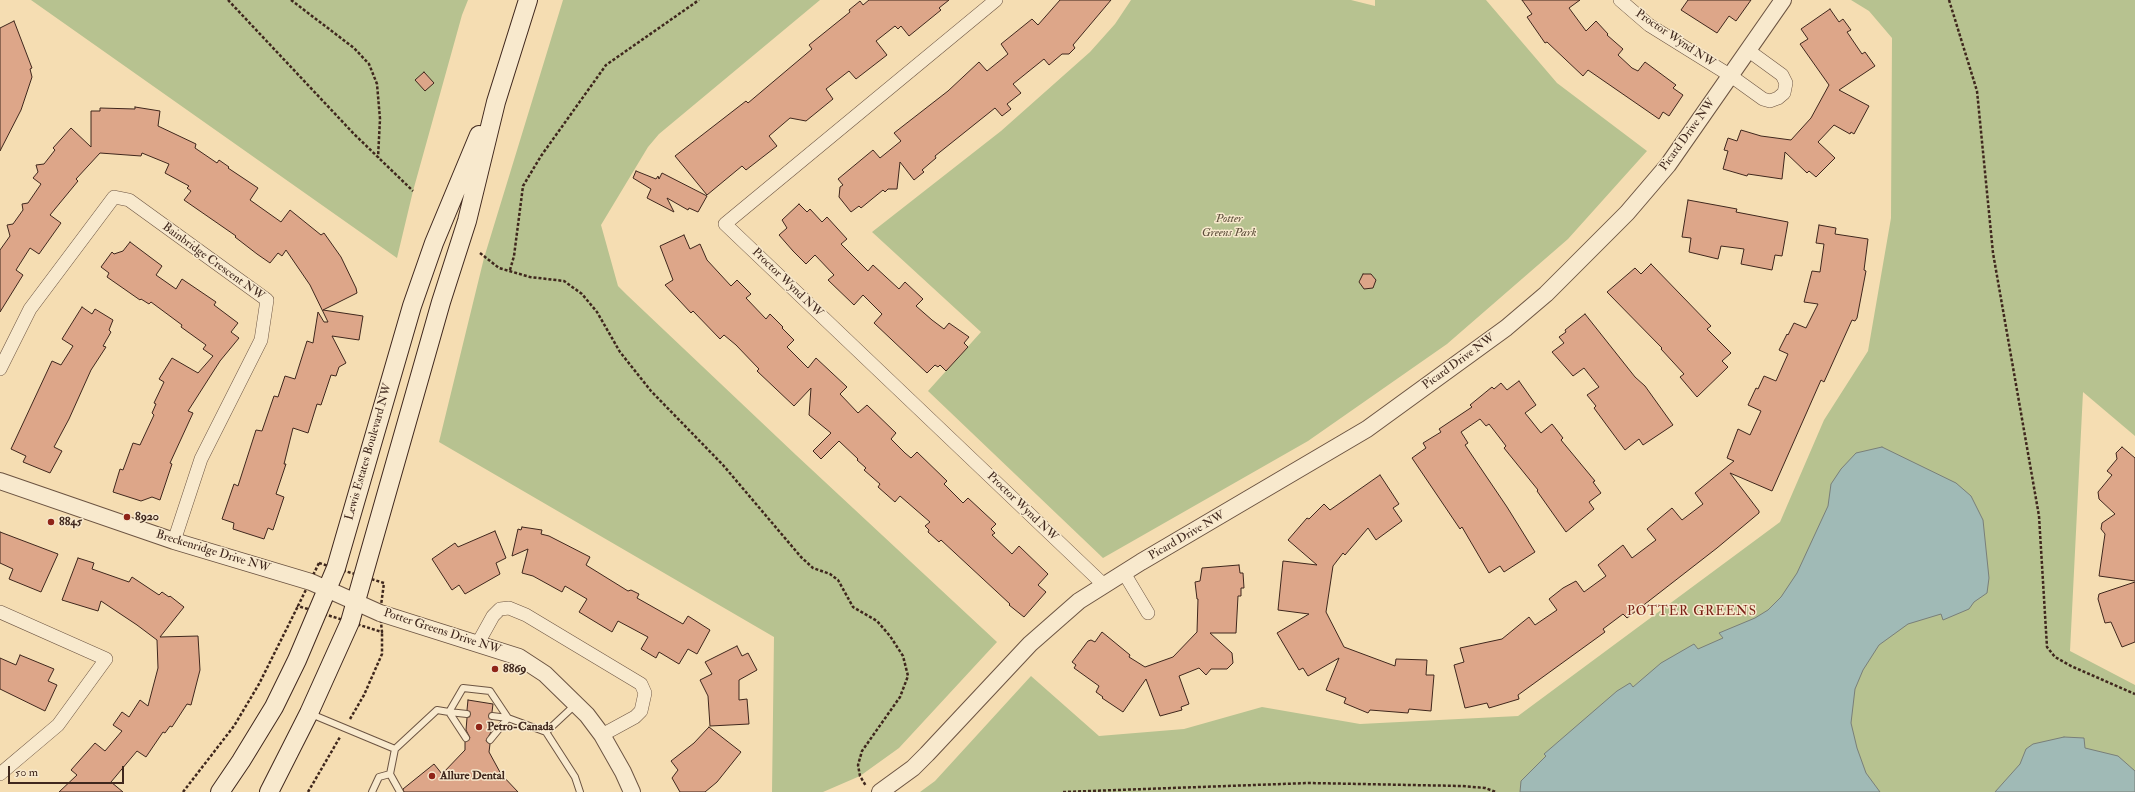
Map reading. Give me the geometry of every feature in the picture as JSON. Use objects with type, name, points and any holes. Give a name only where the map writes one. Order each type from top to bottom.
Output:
[{"type":"main road","name":"Lewis Estates Boulevard NW","points":[[269,792],[309,714],[350,622],[357,602],[441,302],[467,221],[496,102],[528,0]]},
{"type":"main road","name":"Lewis Estates Boulevard NW","points":[[223,788],[274,707],[336,568],[388,386],[434,243],[488,114],[496,102]]},
{"type":"street","name":"Proctor Wynd NW","points":[[996,0],[725,224],[1104,585]]},
{"type":"street","name":"Proctor Wynd NW","points":[[1620,0],[1660,32],[1731,76]]},
{"type":"street","name":"Picard Drive NW","points":[[880,792],[912,768],[927,754],[1048,626],[1079,601],[1367,430],[1506,328],[1551,289],[1627,214],[1668,165],[1749,51],[1783,0]]},
{"type":"street","points":[[1731,76],[1763,99],[1770,101],[1784,93],[1786,83],[1782,75],[1749,51]]},
{"type":"street","name":"Bainbridge Crescent NW","points":[[0,369],[30,309],[114,197],[129,200],[267,300],[261,340],[201,459],[174,541]]},
{"type":"street","name":"Breckenridge Drive NW","points":[[0,481],[174,541],[311,582],[357,602]]},
{"type":"street","points":[[1124,573],[1148,614]]},
{"type":"street","name":"Potter Greens Drive NW","points":[[357,602],[380,613],[519,657],[545,674],[577,704],[602,735],[623,772],[632,792]]},
{"type":"street","points":[[478,643],[493,616],[500,609],[509,608],[526,615],[641,684],[645,693],[641,711],[635,717],[602,735]]},
{"type":"street","points":[[0,612],[106,659],[58,725],[0,774]]},
{"type":"lane","points":[[449,712],[463,688],[490,691],[508,718]]},
{"type":"lane","points":[[546,732],[577,704]]},
{"type":"lane","points":[[400,792],[390,774],[395,749],[437,710],[467,714]]},
{"type":"lane","points":[[449,712],[466,738]]},
{"type":"lane","points":[[309,714],[395,749]]},
{"type":"lane","points":[[492,716],[508,718],[546,732],[575,777],[580,792]]},
{"type":"lane","points":[[490,740],[508,718]]},
{"type":"lane","points":[[372,792],[379,777],[390,774]]},
{"type":"path","points":[[228,0],[378,158],[413,191]]},
{"type":"path","points":[[291,0],[354,48],[369,64],[377,84],[380,119],[378,158]]},
{"type":"path","points":[[510,270],[514,256],[523,186],[541,156],[606,65],[699,0]]},
{"type":"path","points":[[1949,0],[1977,91],[1993,253],[2040,516],[2047,647],[2055,657],[2071,666],[2135,694]]},
{"type":"path","points":[[480,253],[493,265],[530,277],[564,281],[582,294],[597,312],[620,352],[651,391],[723,465],[801,557],[813,568],[830,574],[838,580],[853,607],[877,621],[890,636],[903,656],[908,676],[900,698],[862,751],[858,764],[860,776],[869,792]]},
{"type":"path","points":[[183,792],[234,726],[259,684],[298,606]]},
{"type":"path","points":[[308,792],[364,695],[382,654],[382,632]]},
{"type":"path","points":[[1063,792],[1309,783],[1462,786],[1485,788],[1496,792]]},
{"type":"green space","points":[[31,0],[468,0],[462,15],[413,191],[397,258]]},
{"type":"green space","points":[[563,0],[820,0],[659,134],[648,147],[601,225],[618,286],[796,455],[997,642],[899,748],[860,776],[823,792],[772,792],[774,637],[439,442],[484,258]]},
{"type":"green space","name":"Potter Greens Park","points":[[1131,0],[1351,0],[1375,6],[1375,0],[1486,0],[1557,83],[1647,151],[1568,239],[1447,344],[1308,441],[1103,558],[928,391],[981,332],[872,232],[1001,131],[1090,52],[1115,24]]},
{"type":"green space","points":[[1851,0],[2135,0],[2135,436],[2083,392],[2070,651],[2135,685],[2135,792],[920,792],[935,781],[1031,676],[1099,736],[1184,729],[1262,707],[1360,724],[1518,716],[1780,522],[1824,420],[1868,351],[1891,218],[1892,38],[1869,11]]},
{"type":"water","points":[[1882,447],[1956,483],[1971,496],[1983,520],[1989,578],[1987,593],[1974,602],[1969,609],[1943,620],[1941,614],[1908,624],[1879,645],[1863,670],[1855,689],[1851,723],[1857,748],[1866,773],[1880,792],[1520,792],[1521,781],[1546,756],[1544,754],[1617,691],[1630,683],[1633,687],[1661,663],[1694,644],[1698,649],[1723,638],[1719,633],[1755,618],[1768,610],[1781,597],[1797,573],[1828,506],[1831,484],[1841,469],[1856,453]]},
{"type":"water","points":[[2064,737],[2084,738],[2085,748],[2118,756],[2135,771],[2135,792],[1995,792],[2020,764],[2026,749],[2033,744]]},
{"type":"building","points":[[869,0],[949,0],[939,8],[941,10],[909,36],[901,26],[898,29],[895,26],[876,41],[887,55],[856,79],[849,71],[826,89],[833,99],[806,121],[790,118],[769,136],[777,146],[746,170],[742,166],[707,195],[675,156],[746,101],[748,103],[812,49],[809,45],[850,12],[849,10],[860,1],[863,5]]},
{"type":"building","points":[[1060,0],[1111,0],[1073,45],[1075,48],[1069,54],[1062,54],[1049,65],[1044,59],[1013,84],[1021,93],[1007,104],[1011,109],[1002,116],[995,108],[935,156],[936,158],[922,170],[924,172],[914,180],[900,162],[897,189],[888,189],[885,192],[883,190],[861,208],[859,206],[851,212],[839,197],[840,187],[843,185],[838,179],[873,150],[880,158],[901,141],[894,133],[948,91],[979,62],[987,71],[1008,54],[1001,44],[1032,19],[1038,25]]},
{"type":"building","points":[[1522,0],[1580,0],[1569,8],[1586,31],[1596,21],[1608,34],[1607,35],[1623,49],[1618,55],[1632,68],[1638,71],[1645,62],[1676,85],[1673,88],[1683,95],[1669,116],[1663,112],[1659,119],[1588,70],[1583,76],[1547,42],[1545,43],[1527,17],[1532,14]]},
{"type":"building","points":[[1688,0],[1751,0],[1736,21],[1729,16],[1717,33],[1681,10]]},
{"type":"building","points":[[1830,9],[1839,22],[1843,19],[1851,30],[1847,32],[1862,54],[1865,52],[1875,66],[1839,90],[1869,106],[1854,134],[1851,132],[1850,134],[1834,125],[1818,142],[1835,158],[1816,177],[1809,171],[1807,173],[1785,152],[1782,179],[1748,174],[1747,176],[1723,169],[1728,151],[1724,150],[1728,138],[1737,141],[1741,130],[1761,136],[1791,140],[1811,118],[1829,85],[1800,44],[1808,39],[1801,29]]},
{"type":"building","points":[[14,21],[32,68],[30,69],[32,77],[21,110],[0,151],[0,28]]},
{"type":"building","points":[[424,72],[434,83],[425,91],[415,80]]},
{"type":"building","points":[[135,107],[160,111],[158,126],[196,144],[195,148],[217,163],[219,160],[229,167],[228,168],[258,188],[250,200],[281,222],[290,210],[321,235],[324,233],[341,257],[356,288],[357,293],[323,310],[363,316],[359,340],[332,336],[346,363],[339,367],[336,376],[331,375],[321,405],[317,404],[308,433],[293,428],[284,464],[286,464],[276,494],[284,497],[273,530],[268,528],[264,539],[233,529],[234,523],[222,519],[234,484],[238,486],[256,430],[262,431],[274,396],[278,397],[285,376],[295,379],[307,341],[313,343],[318,312],[324,322],[328,322],[310,285],[286,250],[282,256],[278,253],[270,263],[257,254],[235,237],[236,236],[184,200],[191,191],[187,188],[189,186],[165,173],[169,164],[142,153],[141,156],[100,153],[76,179],[78,181],[50,215],[61,223],[39,254],[30,248],[16,270],[23,275],[0,312],[0,250],[10,236],[7,225],[13,224],[23,210],[22,204],[28,203],[41,184],[33,178],[38,172],[36,165],[44,164],[55,150],[53,148],[71,128],[91,147],[91,111],[100,111],[100,108],[135,109]]},
{"type":"building","points":[[636,171],[656,179],[658,176],[659,179],[662,173],[707,196],[698,212],[689,208],[688,210],[667,198],[674,212],[647,198],[651,189],[633,178]]},
{"type":"building","points":[[1688,200],[1737,209],[1736,212],[1788,222],[1782,256],[1775,255],[1772,270],[1741,264],[1744,249],[1721,246],[1718,259],[1689,252],[1691,238],[1682,237]]},
{"type":"building","points":[[799,204],[807,212],[810,209],[822,222],[827,217],[847,239],[841,244],[868,271],[873,265],[899,289],[905,282],[923,299],[916,306],[932,320],[944,329],[949,323],[969,337],[964,343],[968,347],[946,371],[940,365],[938,367],[935,365],[927,373],[874,323],[882,314],[863,295],[854,305],[828,280],[834,275],[815,255],[806,264],[793,251],[779,235],[787,228],[782,220]]},
{"type":"building","points":[[1819,225],[1836,228],[1835,234],[1868,239],[1864,270],[1866,271],[1857,318],[1855,321],[1852,320],[1824,382],[1821,380],[1772,491],[1730,473],[1759,513],[1717,548],[1627,618],[1623,614],[1603,629],[1605,632],[1518,695],[1519,699],[1489,708],[1487,703],[1465,708],[1454,665],[1464,662],[1460,648],[1502,639],[1529,617],[1535,625],[1557,610],[1549,599],[1563,588],[1576,581],[1584,592],[1606,576],[1598,565],[1623,545],[1632,558],[1656,540],[1647,529],[1672,508],[1682,520],[1703,504],[1695,493],[1734,461],[1727,458],[1738,429],[1750,435],[1761,411],[1748,405],[1756,388],[1758,389],[1764,376],[1776,381],[1788,354],[1779,350],[1787,334],[1788,335],[1794,323],[1806,328],[1818,304],[1804,302],[1812,271],[1820,272],[1824,244],[1816,243]]},
{"type":"building","points":[[684,235],[690,249],[700,244],[707,260],[731,286],[737,280],[751,294],[746,298],[766,319],[770,314],[783,327],[782,328],[794,340],[787,347],[808,368],[816,358],[847,387],[840,394],[858,413],[867,405],[896,433],[891,439],[905,453],[911,458],[917,452],[947,481],[944,484],[963,503],[968,498],[996,524],[991,529],[995,533],[992,535],[1012,554],[1019,546],[1048,574],[1038,585],[1046,592],[1024,617],[1009,605],[1010,604],[941,540],[939,542],[928,532],[929,530],[925,526],[930,522],[900,496],[895,502],[878,487],[880,484],[864,470],[866,468],[839,441],[821,459],[813,451],[831,433],[809,415],[811,388],[794,406],[757,371],[759,369],[736,345],[724,335],[720,339],[693,311],[691,313],[665,285],[673,280],[660,246]]},
{"type":"building","points":[[130,242],[162,266],[156,275],[176,289],[182,279],[216,302],[214,305],[238,323],[231,332],[239,338],[220,361],[188,411],[193,413],[170,463],[172,464],[160,500],[152,497],[141,501],[113,492],[120,469],[123,470],[133,443],[140,445],[154,415],[152,413],[156,404],[154,403],[164,382],[159,379],[172,358],[198,373],[213,356],[203,349],[206,345],[181,327],[182,325],[151,302],[149,304],[141,299],[140,300],[107,277],[109,273],[101,267],[112,252],[114,254],[123,251]]},
{"type":"building","points":[[1651,264],[1711,326],[1707,329],[1731,353],[1722,361],[1728,367],[1697,397],[1680,377],[1684,374],[1661,349],[1662,348],[1607,292],[1635,268],[1641,274]]},
{"type":"building","points":[[1363,274],[1371,274],[1376,280],[1373,288],[1364,289],[1359,282]]},
{"type":"building","points":[[82,307],[92,314],[95,309],[113,320],[109,330],[111,332],[103,346],[106,347],[91,370],[69,419],[54,447],[62,451],[50,473],[23,462],[26,456],[11,449],[52,361],[61,365],[73,346],[62,339]]},
{"type":"building","points":[[1585,314],[1635,377],[1645,386],[1673,425],[1643,445],[1639,439],[1625,450],[1594,408],[1596,406],[1587,395],[1599,387],[1584,368],[1573,376],[1552,352],[1564,343],[1559,337],[1566,332],[1565,330]]},
{"type":"building","points":[[1519,381],[1536,405],[1525,413],[1541,433],[1552,424],[1563,438],[1561,440],[1595,481],[1593,482],[1601,493],[1589,502],[1594,509],[1566,532],[1537,491],[1538,490],[1504,448],[1506,446],[1489,424],[1486,426],[1480,419],[1461,432],[1468,443],[1465,445],[1507,507],[1535,552],[1504,572],[1500,566],[1489,573],[1462,527],[1460,529],[1412,458],[1426,448],[1423,443],[1441,432],[1439,429],[1472,407],[1470,405],[1492,387],[1494,389],[1501,383],[1507,390]]},
{"type":"building","points":[[2122,447],[2135,458],[2135,581],[2099,576],[2105,534],[2101,529],[2102,523],[2115,514],[2099,499],[2098,492],[2112,475],[2107,471],[2117,459],[2116,453]]},
{"type":"building","points":[[1380,475],[1399,504],[1393,508],[1402,521],[1376,540],[1368,528],[1345,555],[1343,553],[1333,566],[1326,612],[1344,647],[1395,666],[1396,659],[1427,660],[1426,675],[1434,675],[1431,711],[1409,709],[1408,713],[1370,710],[1368,713],[1344,703],[1346,698],[1326,690],[1339,658],[1308,676],[1303,668],[1299,670],[1277,633],[1309,614],[1278,610],[1283,561],[1317,565],[1288,540],[1307,518],[1309,519],[1324,504],[1330,510]]},
{"type":"building","points":[[522,527],[542,530],[541,534],[549,536],[590,557],[586,565],[628,591],[631,590],[639,594],[637,598],[683,624],[688,616],[710,630],[697,654],[688,649],[679,664],[659,652],[656,658],[641,649],[648,637],[618,621],[612,632],[579,612],[587,599],[565,586],[562,592],[533,576],[522,573],[528,549],[512,556],[518,529],[521,530]]},
{"type":"building","points":[[495,531],[506,558],[496,563],[500,574],[465,594],[459,585],[452,590],[432,559],[455,543],[458,547]]},
{"type":"building","points":[[0,532],[58,554],[41,592],[9,579],[13,569],[0,563]]},
{"type":"building","points":[[78,558],[94,563],[92,569],[129,582],[132,577],[159,595],[162,592],[169,597],[170,596],[184,607],[160,637],[198,636],[200,670],[191,705],[187,704],[172,727],[170,726],[165,733],[163,732],[146,757],[137,751],[111,782],[123,792],[59,792],[77,775],[71,770],[95,743],[105,751],[122,731],[113,725],[122,712],[129,717],[140,700],[148,706],[158,668],[157,640],[137,625],[101,601],[98,611],[62,600]]},
{"type":"building","points":[[1239,565],[1240,573],[1243,573],[1244,588],[1241,588],[1241,596],[1238,596],[1236,633],[1210,633],[1232,653],[1233,663],[1227,669],[1211,669],[1206,675],[1199,668],[1179,676],[1189,704],[1181,707],[1182,710],[1160,716],[1146,679],[1123,712],[1102,698],[1103,697],[1096,692],[1099,686],[1074,668],[1076,665],[1072,662],[1088,641],[1091,640],[1095,642],[1102,632],[1130,655],[1129,657],[1145,667],[1173,657],[1197,632],[1198,599],[1195,582],[1200,581],[1202,568]]},
{"type":"building","points":[[2135,582],[2135,642],[2122,647],[2111,622],[2105,623],[2098,599],[2099,594]]},
{"type":"building","points":[[737,646],[742,656],[748,653],[757,670],[739,680],[739,700],[747,699],[749,724],[710,726],[708,696],[700,680],[712,674],[705,662]]},
{"type":"building","points":[[20,655],[54,669],[48,681],[57,685],[45,711],[0,689],[0,658],[16,665]]},
{"type":"building","points":[[468,700],[493,704],[492,712],[488,716],[492,720],[491,732],[486,741],[490,744],[489,752],[501,774],[518,792],[404,792],[403,789],[434,764],[442,774],[465,750],[465,742],[470,738],[466,730],[467,718],[471,714],[467,710]]},
{"type":"building","points":[[709,727],[741,752],[717,782],[705,792],[680,792],[672,778],[678,770],[671,761],[694,743]]},
{"type":"place","name":"8920","points":[[127,517]]},
{"type":"place","name":"8845","points":[[51,522]]},
{"type":"place","name":"8869","points":[[495,669]]},
{"type":"place","name":"Petro-Canada","points":[[479,727]]},
{"type":"place","name":"Allure Dental","points":[[432,776]]},
{"type":"district","name":"POTTER GREENS","points":[[1692,612]]}]
